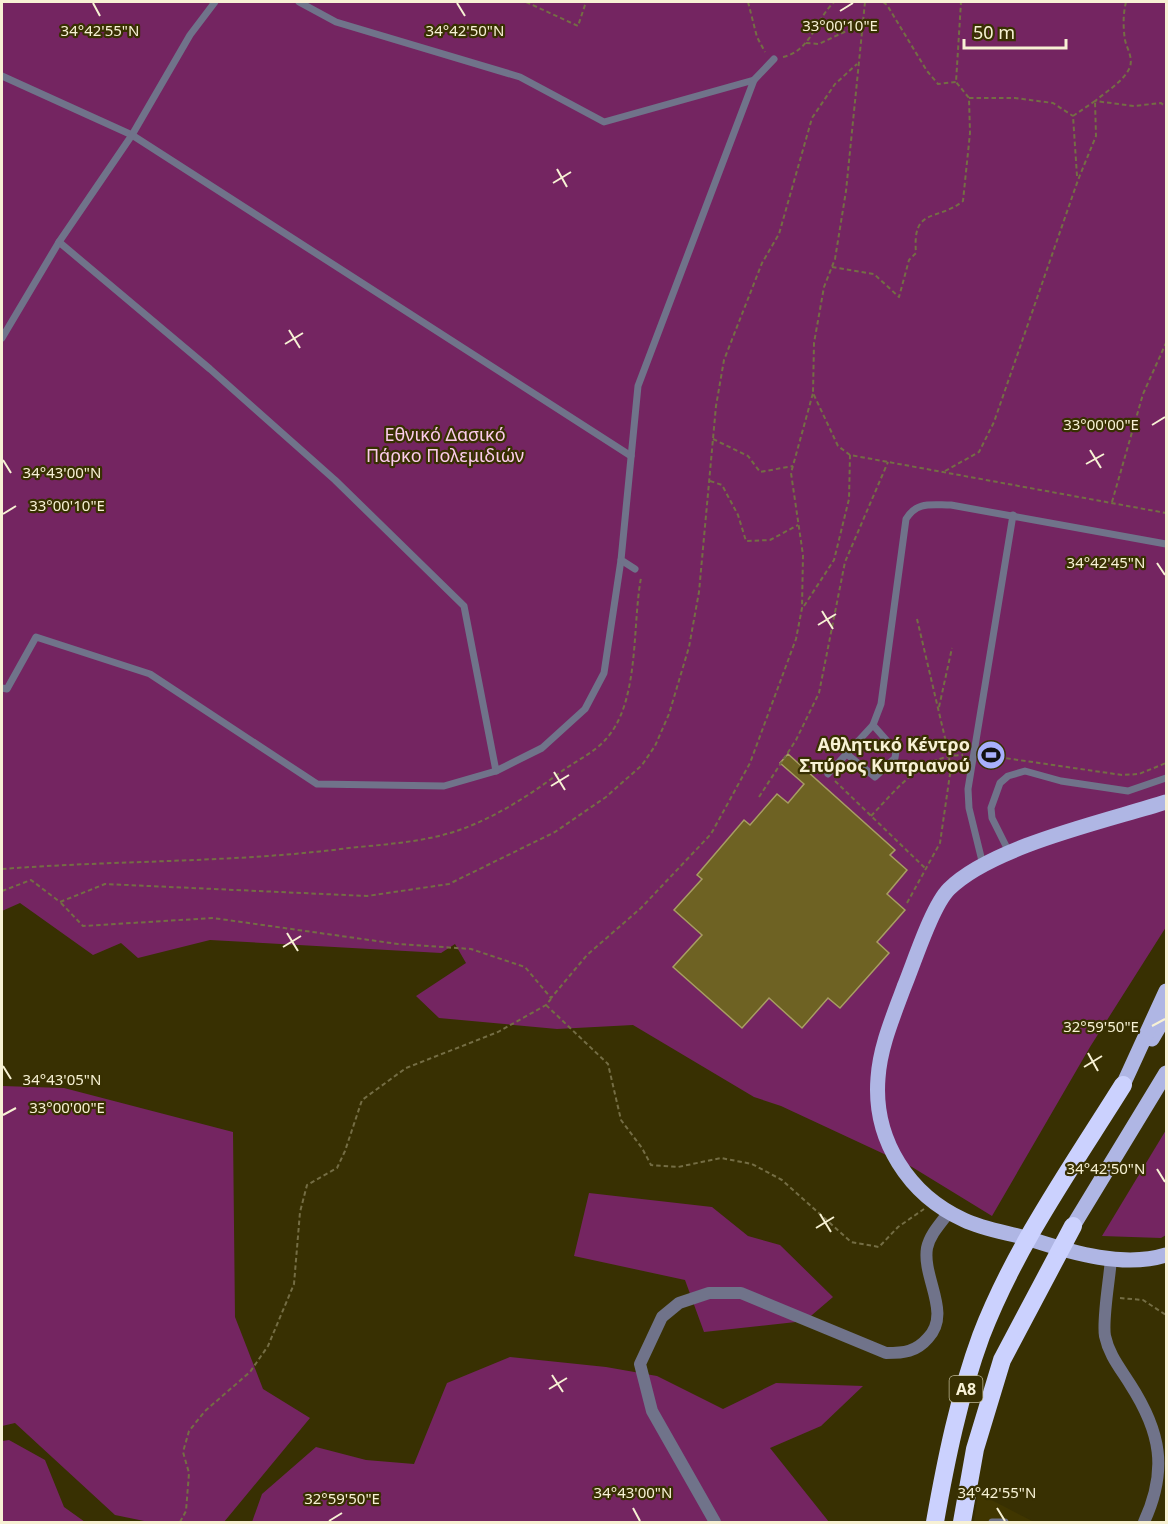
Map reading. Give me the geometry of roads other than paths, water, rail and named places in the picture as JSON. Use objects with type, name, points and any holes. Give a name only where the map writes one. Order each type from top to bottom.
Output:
[{"type":"highway","name":"A8","points":[[935,1522],[948,1450],[981,1336],[1017,1261],[1123,1085]]},
{"type":"highway","name":"A8","points":[[962,1522],[975,1449],[1002,1360],[1073,1226]]},
{"type":"main road","points":[[1167,802],[1009,852],[983,865],[948,890],[925,932],[886,1037],[878,1079],[879,1112],[890,1149],[906,1176],[933,1202],[949,1212],[966,1221],[1074,1253],[1111,1258],[1167,1255]]},
{"type":"main road","points":[[1123,1085],[1167,991]]},
{"type":"main road","points":[[1123,1085],[1167,1015]]},
{"type":"main road","points":[[1073,1226],[1167,1073]]},
{"type":"street","points":[[715,1522],[651,1411],[640,1364],[662,1317],[679,1303],[709,1293],[741,1293],[886,1353],[905,1353],[920,1347],[935,1331],[938,1313],[927,1251],[930,1238],[949,1212]]},
{"type":"street","points":[[1111,1258],[1105,1334],[1113,1360],[1148,1414],[1156,1437],[1159,1479],[1155,1499],[1144,1522]]},
{"type":"lane","points":[[2,338],[59,242],[132,135],[190,35],[215,2]]},
{"type":"lane","points":[[299,2],[336,22],[520,77],[604,122],[754,80]]},
{"type":"lane","points":[[2,688],[7,688],[36,637],[150,674],[317,784],[444,786],[496,771],[542,748],[585,709],[604,673],[621,560],[638,386],[754,80],[774,59]]},
{"type":"lane","points":[[2,76],[132,135],[631,456]]},
{"type":"lane","points":[[59,242],[210,369],[335,480],[464,606],[496,771]]},
{"type":"lane","points":[[828,774],[848,755],[873,725],[881,704],[906,519],[912,509],[921,504],[951,505],[1167,544]]},
{"type":"lane","points":[[983,865],[969,808],[968,789],[1013,515]]},
{"type":"lane","points":[[621,560],[635,569]]},
{"type":"lane","points":[[848,755],[875,777],[895,759],[896,751],[873,725]]},
{"type":"lane","points":[[1009,852],[992,818],[991,808],[1000,783],[1008,776],[1025,771],[1061,781],[1128,792],[1167,778]]},
{"type":"lane","points":[[992,1522],[1005,1522]]},
{"type":"place","name":"Αθλητικό Κέντρο Σπύρος Κυπριανού","points":[[991,755]]},
{"type":"park label","name":"Εθνικό Δασικό Πάρκο Πολεμιδιών","points":[[445,445]]}]
